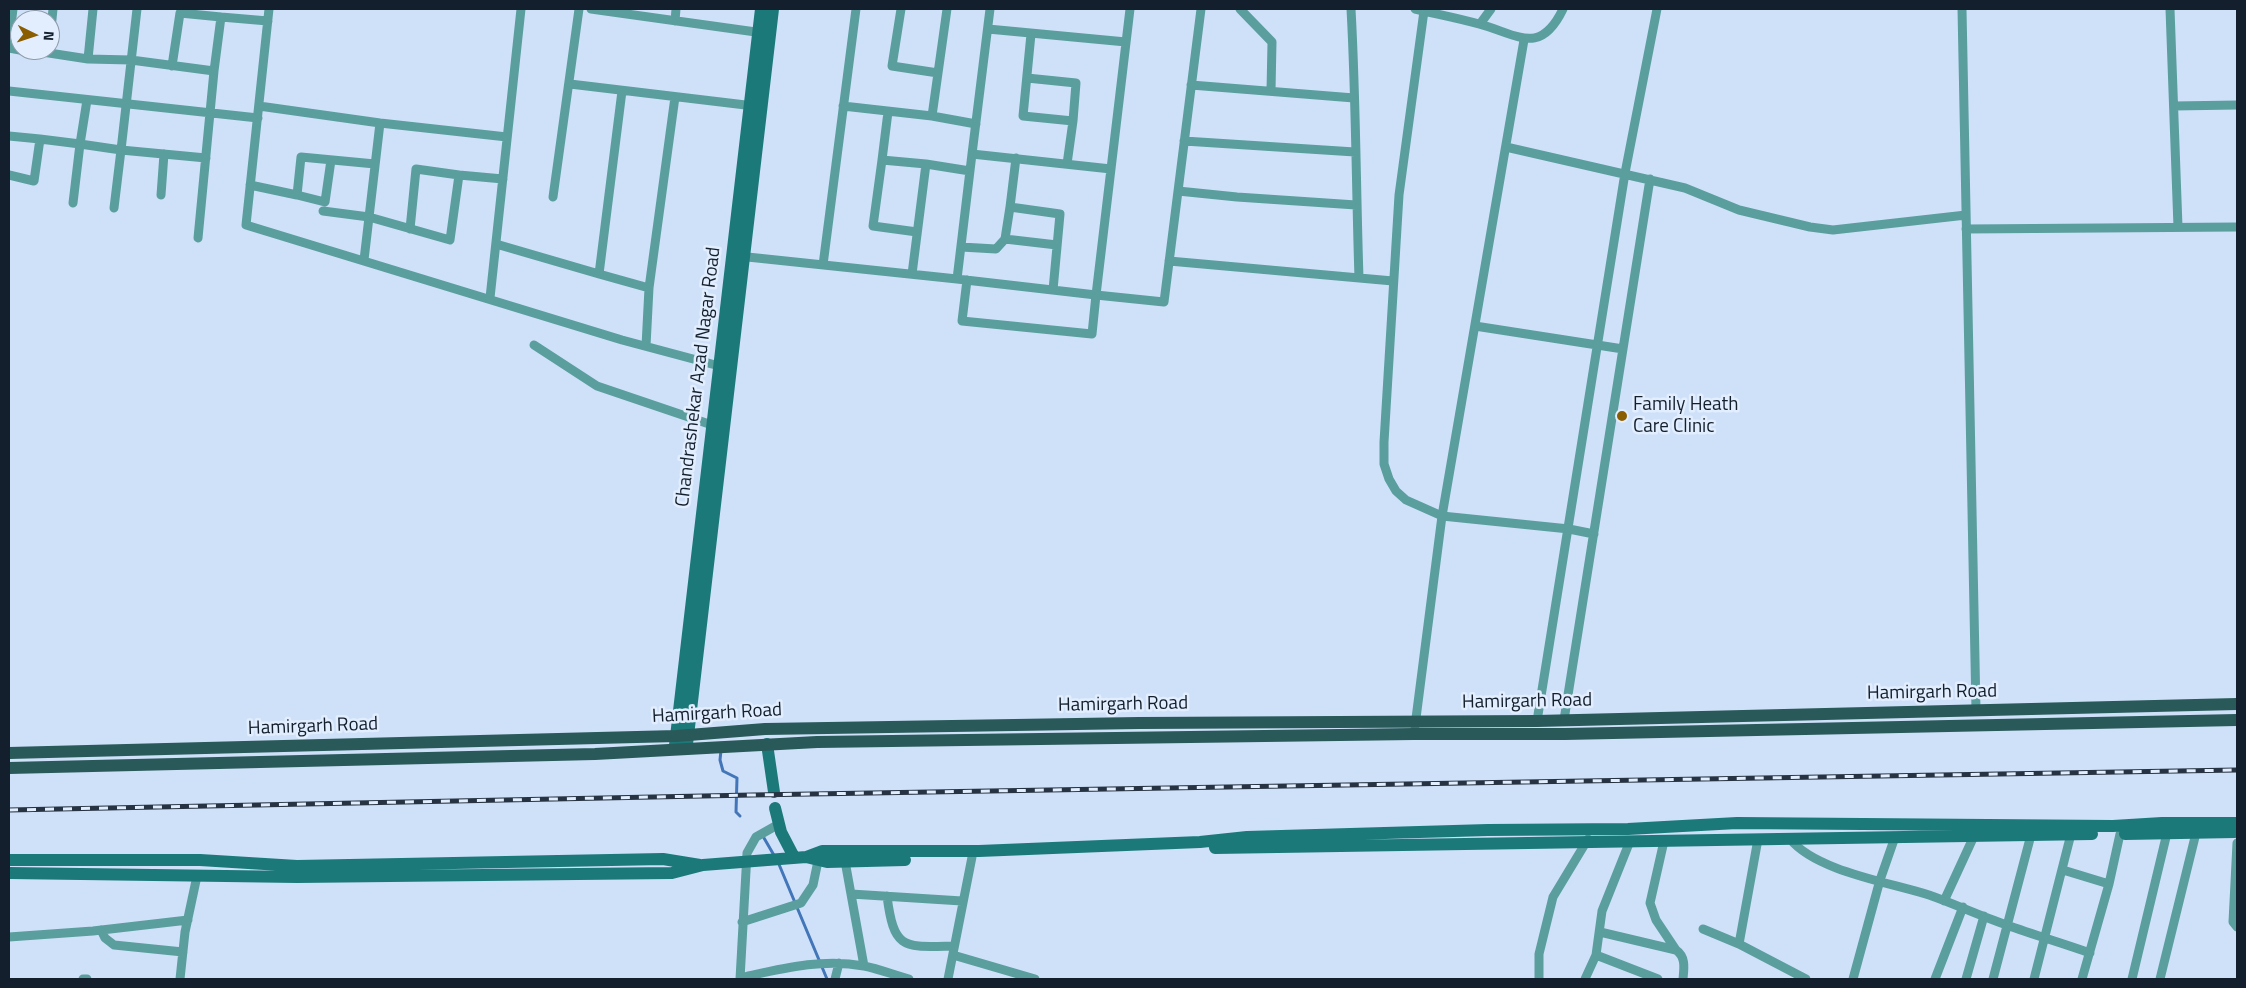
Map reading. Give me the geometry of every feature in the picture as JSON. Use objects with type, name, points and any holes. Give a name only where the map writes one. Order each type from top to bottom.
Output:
[{"type":"main road","name":"Hamirgarh Road","points":[[9,768],[595,754],[767,744],[1415,728],[1564,720],[2237,704]]},
{"type":"main road","name":"Hamirgarh Road","points":[[9,753],[682,736],[774,728],[1139,723],[1415,728],[1565,734],[2237,720]]},
{"type":"street","points":[[9,42],[13,9]]},
{"type":"street","points":[[88,59],[93,9]]},
{"type":"street","points":[[114,208],[137,9]]},
{"type":"street","points":[[269,9],[246,225],[490,298],[526,311],[725,367]]},
{"type":"street","points":[[490,298],[521,9]]},
{"type":"street","points":[[553,197],[579,9]]},
{"type":"street","points":[[591,9],[619,11],[764,33]]},
{"type":"street","points":[[675,21],[676,9]]},
{"type":"street","name":"Chandrashekar Azad Nagar Road","points":[[682,736],[756,107],[764,33],[761,9]]},
{"type":"street","name":"Chandrashekar Azad Nagar Road","points":[[764,33],[773,9]]},
{"type":"street","points":[[823,265],[856,9]]},
{"type":"street","points":[[900,9],[892,66],[938,73]]},
{"type":"street","points":[[932,116],[947,9]]},
{"type":"street","points":[[957,279],[990,9]]},
{"type":"street","points":[[968,280],[962,321],[1092,334],[1130,9]]},
{"type":"street","points":[[738,256],[1164,302],[1201,9]]},
{"type":"street","points":[[1240,9],[1272,42],[1271,91]]},
{"type":"street","points":[[1350,9],[1359,278]]},
{"type":"street","points":[[1480,24],[1491,9]]},
{"type":"street","points":[[1563,9],[1557,21],[1548,32],[1524,40],[1480,24],[1420,10],[1399,194],[1384,464],[1389,480],[1396,491],[1406,500],[1442,516],[1569,529],[1594,534]]},
{"type":"street","points":[[1537,721],[1625,173],[1656,9]]},
{"type":"street","points":[[1962,9],[1976,710]]},
{"type":"street","points":[[2170,9],[2178,228]]},
{"type":"street","points":[[172,66],[180,13],[268,20]]},
{"type":"street","points":[[198,238],[221,17]]},
{"type":"street","points":[[988,29],[1126,42]]},
{"type":"street","points":[[1031,34],[1023,116],[1073,121]]},
{"type":"street","points":[[1415,728],[1442,516],[1524,40]]},
{"type":"street","points":[[60,53],[88,59],[131,60],[214,71]]},
{"type":"street","points":[[1027,78],[1076,83],[1068,164]]},
{"type":"street","points":[[570,84],[756,107]]},
{"type":"street","points":[[1191,85],[1354,98]]},
{"type":"street","points":[[599,274],[622,90]]},
{"type":"street","points":[[9,91],[258,118]]},
{"type":"street","points":[[646,346],[649,288],[675,98]]},
{"type":"street","points":[[73,202],[87,100]]},
{"type":"street","points":[[2174,106],[2237,105]]},
{"type":"street","points":[[259,106],[507,137]]},
{"type":"street","points":[[843,106],[932,116],[976,124]]},
{"type":"street","points":[[888,112],[873,226],[918,232]]},
{"type":"street","points":[[364,260],[380,122]]},
{"type":"street","points":[[9,136],[206,158]]},
{"type":"street","points":[[9,175],[34,181],[40,139]]},
{"type":"street","points":[[1184,141],[1355,152]]},
{"type":"street","points":[[1506,147],[1650,179],[1685,188],[1739,210],[1833,230],[1966,215]]},
{"type":"street","points":[[161,195],[164,154]]},
{"type":"street","points":[[972,154],[1111,168]]},
{"type":"street","points":[[297,195],[301,157],[375,164]]},
{"type":"street","points":[[961,246],[996,249],[1005,238],[1016,158]]},
{"type":"street","points":[[250,185],[325,202],[330,160]]},
{"type":"street","points":[[882,160],[970,171]]},
{"type":"street","points":[[912,274],[926,164]]},
{"type":"street","points":[[410,229],[416,169],[503,179]]},
{"type":"street","points":[[323,211],[369,217],[450,240],[459,175]]},
{"type":"street","points":[[1564,720],[1650,179]]},
{"type":"street","points":[[1178,191],[1246,198],[1356,205]]},
{"type":"street","points":[[1010,207],[1060,214],[1053,290]]},
{"type":"street","points":[[1966,229],[2237,227]]},
{"type":"street","points":[[1005,238],[1057,245]]},
{"type":"street","points":[[496,244],[649,288]]},
{"type":"street","points":[[1169,261],[1393,281]]},
{"type":"street","points":[[1475,326],[1623,349]]},
{"type":"street","points":[[534,345],[597,386],[712,425]]},
{"type":"street","name":"Chandrashekar Azad Nagar Road","points":[[681,749],[712,425],[725,367]]},
{"type":"street","points":[[767,744],[774,792]]},
{"type":"street","points":[[742,922],[801,903],[813,885],[800,858],[779,824],[775,808]]},
{"type":"street","points":[[800,858],[822,851],[972,851],[1200,842],[1247,837],[1594,829],[1737,823],[2113,826],[2162,823],[2237,823]]},
{"type":"street","points":[[779,824],[756,837],[746,852],[752,862],[742,922],[740,979],[752,978],[802,965],[826,962],[864,966],[909,979]]},
{"type":"street","points":[[1539,979],[1539,954],[1553,898],[1594,829]]},
{"type":"street","points":[[2160,979],[2196,832]]},
{"type":"street","points":[[9,873],[197,876],[672,873],[703,865],[800,858],[845,861],[1169,849],[2237,832]]},
{"type":"street","points":[[2132,979],[2167,833]]},
{"type":"street","points":[[2034,979],[2072,834]]},
{"type":"street","points":[[2082,979],[2109,884],[2120,834]]},
{"type":"street","points":[[1994,979],[2031,835]]},
{"type":"street","points":[[1944,901],[1974,836]]},
{"type":"street","points":[[1853,979],[1880,880],[1895,837]]},
{"type":"street","points":[[1739,944],[1758,839]]},
{"type":"street","points":[[1790,839],[1797,848],[1809,857],[1827,865],[1963,907],[2008,926],[2090,953]]},
{"type":"street","points":[[1664,841],[1650,903],[1656,920],[1676,950],[1681,954],[1684,962],[1683,979]]},
{"type":"street","points":[[1585,979],[1596,955],[1606,899],[1630,842]]},
{"type":"street","points":[[2237,843],[2233,922],[2237,928]]},
{"type":"street","points":[[948,979],[972,857]]},
{"type":"street","points":[[9,860],[200,860],[297,866],[663,859],[703,865]]},
{"type":"street","points":[[845,861],[864,966]]},
{"type":"street","points":[[2062,870],[2109,884]]},
{"type":"street","points":[[180,979],[188,920],[197,876]]},
{"type":"street","points":[[851,894],[962,901]]},
{"type":"street","points":[[886,896],[890,923],[895,933],[908,945],[953,950],[1036,979]]},
{"type":"street","points":[[1935,979],[1963,907]]},
{"type":"street","points":[[1966,979],[1984,916]]},
{"type":"street","points":[[9,937],[101,930],[188,920]]},
{"type":"street","points":[[1703,929],[1739,944],[1806,979]]},
{"type":"street","points":[[101,930],[105,938],[114,945],[183,952]]},
{"type":"street","points":[[1600,932],[1676,950]]},
{"type":"street","points":[[1596,955],[1658,979]]},
{"type":"street","points":[[836,979],[838,963]]},
{"type":"street","points":[[1631,979],[1634,970]]},
{"type":"waterway","points":[[721,750],[720,760],[723,771],[737,778],[736,812],[740,816]]},
{"type":"waterway","points":[[764,838],[775,857]]},
{"type":"waterway","points":[[778,862],[827,979]]},
{"type":"railway","points":[[9,810],[752,795],[2237,770]]},
{"type":"place","name":"Family Heath Care Clinic","points":[[1622,416]]}]
